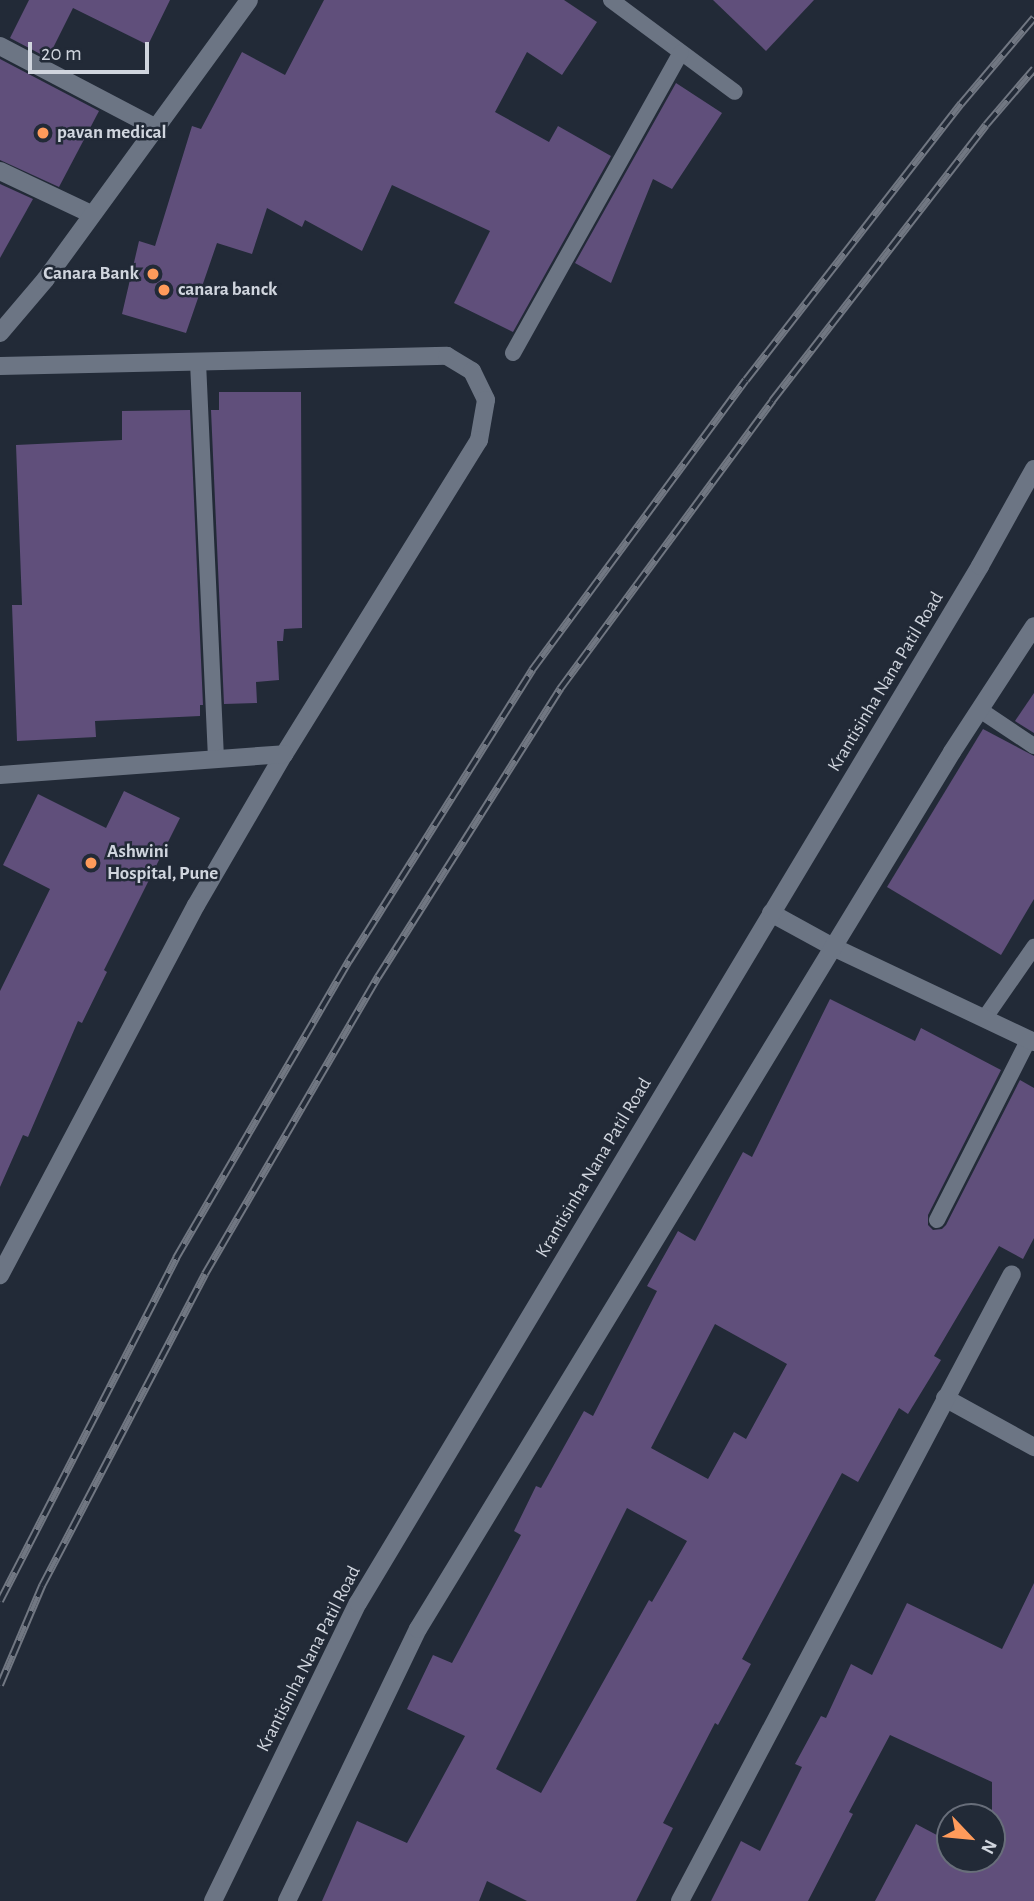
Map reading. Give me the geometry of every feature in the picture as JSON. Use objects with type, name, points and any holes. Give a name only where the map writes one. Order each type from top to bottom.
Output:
[{"type":"street","points":[[0,333],[45,280],[250,0]]},
{"type":"street","points":[[0,46],[156,128]]},
{"type":"street","points":[[0,172],[92,214]]},
{"type":"street","points":[[0,366],[446,356],[472,371],[486,400],[480,440],[284,754],[196,905],[0,1275]]},
{"type":"street","name":"Krantisinha Nana Patil Road","points":[[213,1901],[358,1603],[980,566],[1034,469]]},
{"type":"street","points":[[287,1901],[418,1629],[833,947],[1034,626]]},
{"type":"street","points":[[0,775],[284,754]]},
{"type":"street","points":[[771,913],[833,947],[1032,1040]]},
{"type":"street","points":[[681,1901],[1012,1274]]},
{"type":"street","points":[[945,1398],[1034,1447]]},
{"type":"lane","points":[[611,0],[735,92]]},
{"type":"lane","points":[[513,353],[681,53]]},
{"type":"lane","points":[[198,362],[216,759]]},
{"type":"lane","points":[[980,710],[1034,746]]},
{"type":"lane","points":[[984,1019],[1034,947]]},
{"type":"lane","points":[[937,1220],[1032,1040]]},
{"type":"building","points":[[29,0],[170,0],[148,45],[73,8],[48,58],[10,38]]},
{"type":"building","points":[[324,0],[564,0],[597,22],[562,75],[527,52],[495,112],[549,142],[558,126],[611,156],[513,332],[454,303],[490,231],[392,185],[362,251],[305,220],[302,227],[267,208],[252,254],[217,243],[186,333],[122,314],[139,241],[155,246],[192,126],[201,129],[242,52],[285,75]]},
{"type":"building","points":[[713,0],[814,0],[766,51]]},
{"type":"building","name":"pavan medical","points":[[0,59],[99,111],[59,187],[0,160]]},
{"type":"building","points":[[676,83],[722,113],[672,189],[653,179],[611,283],[575,263]]},
{"type":"building","points":[[0,184],[33,199],[0,258]]},
{"type":"building","points":[[219,392],[301,392],[302,628],[284,629],[283,641],[277,641],[279,680],[256,682],[257,703],[224,704],[211,410],[219,410]]},
{"type":"building","points":[[190,410],[203,705],[200,705],[200,716],[95,721],[96,737],[17,741],[12,605],[22,605],[16,445],[122,440],[122,411]]},
{"type":"building","points":[[1034,693],[1034,733],[1015,721]]},
{"type":"building","points":[[983,729],[1034,756],[1034,899],[1001,955],[887,887]]},
{"type":"building","points":[[124,791],[180,818],[104,970],[107,972],[82,1023],[78,1021],[28,1137],[23,1135],[0,1187],[0,991],[50,889],[3,865],[38,794],[106,828]]},
{"type":"building","points":[[830,999],[915,1041],[921,1028],[1001,1070],[928,1215],[928,1225],[933,1230],[942,1229],[946,1225],[1020,1080],[1034,1088],[1034,1238],[1023,1259],[999,1246],[934,1356],[941,1360],[908,1414],[899,1408],[858,1482],[842,1473],[742,1659],[751,1664],[718,1725],[715,1723],[663,1823],[673,1828],[636,1901],[527,1901],[487,1881],[479,1901],[322,1901],[357,1821],[407,1843],[465,1736],[407,1709],[433,1655],[452,1663],[521,1535],[514,1531],[536,1486],[541,1488],[584,1411],[593,1416],[657,1291],[647,1286],[678,1231],[695,1241],[743,1152],[752,1157]],"holes":[[[715,1324],[787,1364],[746,1439],[734,1432],[708,1479],[651,1448]],[[627,1508],[687,1541],[652,1602],[649,1600],[541,1793],[496,1769]]]},
{"type":"building","points":[[1034,1583],[1034,1901],[875,1901],[916,1824],[936,1835],[936,1873],[1006,1873],[1006,1803],[992,1803],[992,1782],[890,1735],[849,1812],[853,1814],[808,1901],[711,1901],[741,1841],[760,1851],[802,1767],[795,1764],[821,1716],[826,1718],[851,1664],[872,1675],[907,1603],[1002,1649]]},
{"type":"railway","points":[[0,1601],[176,1258],[349,961],[532,670],[746,380],[961,104],[1034,18]]},
{"type":"railway","points":[[0,1685],[42,1586],[205,1274],[378,977],[560,689],[772,401],[986,125],[1034,69]]},
{"type":"place","name":"pavan medical","points":[[43,133]]},
{"type":"place","name":"Canara Bank","points":[[153,274]]},
{"type":"place","name":"canara banck","points":[[164,290]]},
{"type":"place","name":"Ashwini Hospital, Pune","points":[[91,863]]}]
